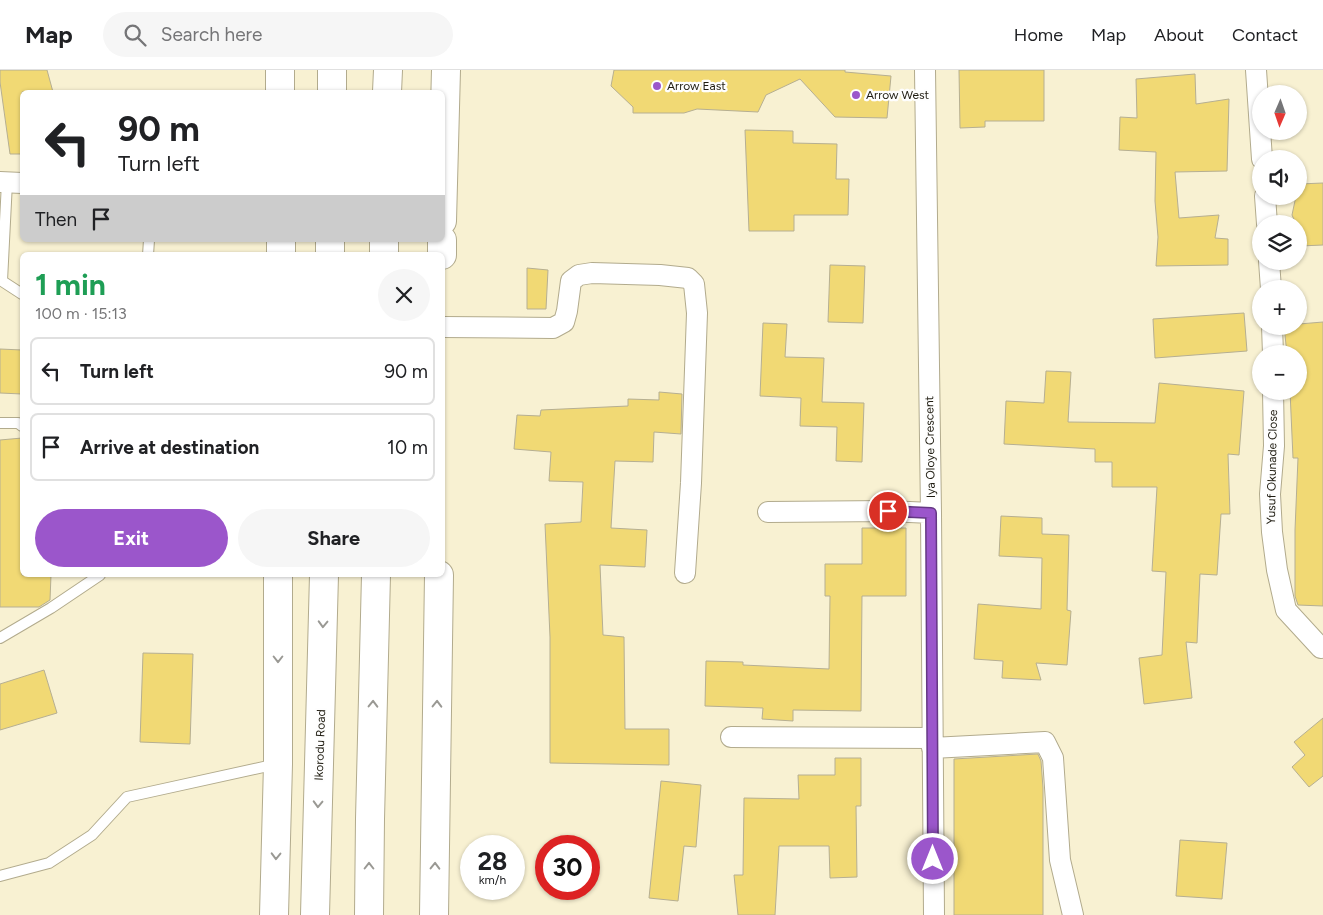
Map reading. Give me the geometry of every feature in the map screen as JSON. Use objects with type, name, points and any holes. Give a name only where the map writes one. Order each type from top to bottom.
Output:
[{"type":"main road","points":[[280,70],[280,90]]},
{"type":"main road","points":[[332,70],[332,90]]},
{"type":"main road","points":[[387,90],[388,70]]},
{"type":"main road","points":[[445,108],[446,70]]},
{"type":"main road","points":[[274,915],[278,764],[278,577]]},
{"type":"main road","name":"Ikorodu Road","points":[[315,915],[324,577]]},
{"type":"main road","points":[[369,915],[376,577]]},
{"type":"main road","points":[[434,915],[439,577]]},
{"type":"street","name":"Iya Oloye Crescent","points":[[925,70],[934,915]]},
{"type":"street","points":[[1256,70],[1261,150]]},
{"type":"street","points":[[445,327],[552,328],[564,322],[571,281],[579,275],[592,273],[660,274],[688,278],[694,284],[697,313],[692,474],[685,573]]},
{"type":"street","name":"Yusuf Okunade Close","points":[[1273,400],[1274,446],[1270,494],[1277,570],[1286,610],[1321,648]]},
{"type":"street","points":[[768,512],[888,511],[931,513]]},
{"type":"street","points":[[731,737],[932,743],[1045,742],[1053,758],[1060,860],[1073,915]]},
{"type":"lane","points":[[10,182],[2,281],[20,293]]},
{"type":"lane","points":[[0,423],[20,424]]},
{"type":"lane","points":[[0,638],[51,608],[97,577]]},
{"type":"lane","points":[[0,876],[49,863],[92,835],[127,797],[278,764]]},
{"type":"building","points":[[0,70],[47,70],[52,90],[20,90],[20,154],[10,154]]},
{"type":"building","points":[[614,70],[845,70],[845,72],[891,76],[887,118],[835,117],[800,79],[766,95],[758,112],[697,109],[684,113],[633,113],[633,107],[611,86]]},
{"type":"building","points":[[959,70],[1044,70],[1044,121],[985,121],[985,127],[960,128]]},
{"type":"building","points":[[1195,74],[1196,104],[1229,99],[1227,171],[1175,172],[1179,218],[1219,215],[1215,238],[1228,239],[1228,265],[1156,266],[1158,237],[1155,201],[1156,152],[1119,150],[1120,117],[1137,118],[1136,79]]},
{"type":"building","points":[[745,130],[793,131],[793,143],[837,144],[836,179],[849,179],[848,215],[794,215],[794,231],[749,231]]},
{"type":"building","points":[[1323,183],[1323,245],[1307,246],[1307,215],[1292,215],[1294,205],[1307,205],[1307,184]]},
{"type":"building","points":[[830,265],[865,266],[863,323],[828,322]]},
{"type":"building","points":[[527,268],[548,270],[546,309],[527,309]]},
{"type":"building","points":[[1244,313],[1247,351],[1155,358],[1153,319]]},
{"type":"building","points":[[1323,322],[1323,606],[1298,605],[1295,596],[1298,458],[1293,458],[1290,400],[1307,400],[1307,345],[1286,345],[1285,335],[1307,335],[1307,323]]},
{"type":"building","points":[[763,323],[787,324],[785,357],[824,358],[822,402],[864,403],[862,462],[836,461],[837,427],[800,426],[801,398],[760,396]]},
{"type":"building","points":[[0,349],[20,350],[20,394],[0,393]]},
{"type":"building","points":[[1046,371],[1071,372],[1068,422],[1155,423],[1159,383],[1244,391],[1239,455],[1228,454],[1230,514],[1221,514],[1217,575],[1200,574],[1197,643],[1186,642],[1192,698],[1144,704],[1139,658],[1162,655],[1166,572],[1152,571],[1157,487],[1112,487],[1112,462],[1095,462],[1095,449],[1004,444],[1006,401],[1044,403]]},
{"type":"building","points":[[659,392],[682,394],[681,434],[654,432],[653,462],[615,461],[611,528],[647,530],[645,567],[600,565],[603,635],[624,637],[625,729],[669,729],[669,765],[550,763],[550,637],[545,524],[581,522],[583,482],[549,481],[551,452],[514,449],[517,415],[540,416],[541,410],[628,406],[628,399],[659,400]]},
{"type":"building","points":[[20,438],[20,577],[51,577],[50,600],[39,607],[0,607],[0,440]]},
{"type":"building","points":[[1001,516],[1042,518],[1042,534],[1069,535],[1067,610],[1071,611],[1067,665],[1036,663],[1041,680],[1002,678],[1003,661],[974,659],[978,604],[1041,609],[1042,558],[999,556]]},
{"type":"building","points":[[862,528],[906,528],[906,596],[862,596],[861,711],[793,710],[793,721],[762,719],[763,708],[705,706],[706,661],[743,662],[743,665],[829,669],[830,596],[825,596],[825,564],[862,564]]},
{"type":"building","points":[[143,653],[193,654],[190,744],[140,742]]},
{"type":"building","points":[[44,670],[57,713],[0,730],[0,684]]},
{"type":"building","points":[[1323,718],[1323,776],[1309,787],[1292,767],[1305,755],[1294,742]]},
{"type":"building","points":[[1038,754],[1041,761],[1043,788],[1043,915],[954,915],[954,759]]},
{"type":"building","points":[[835,758],[861,758],[861,806],[856,806],[857,877],[830,878],[829,846],[779,846],[775,915],[738,915],[734,875],[743,875],[744,798],[799,799],[798,775],[835,775]]},
{"type":"building","points":[[661,781],[701,785],[696,847],[684,846],[678,901],[649,898]]},
{"type":"building","points":[[1180,840],[1227,843],[1222,899],[1176,896]]},
{"type":"place","name":"Arrow East","points":[[657,86]]},
{"type":"place","name":"Arrow West","points":[[856,95]]},
{"type":"route","points":[[888,511],[931,513],[933,859]]}]
